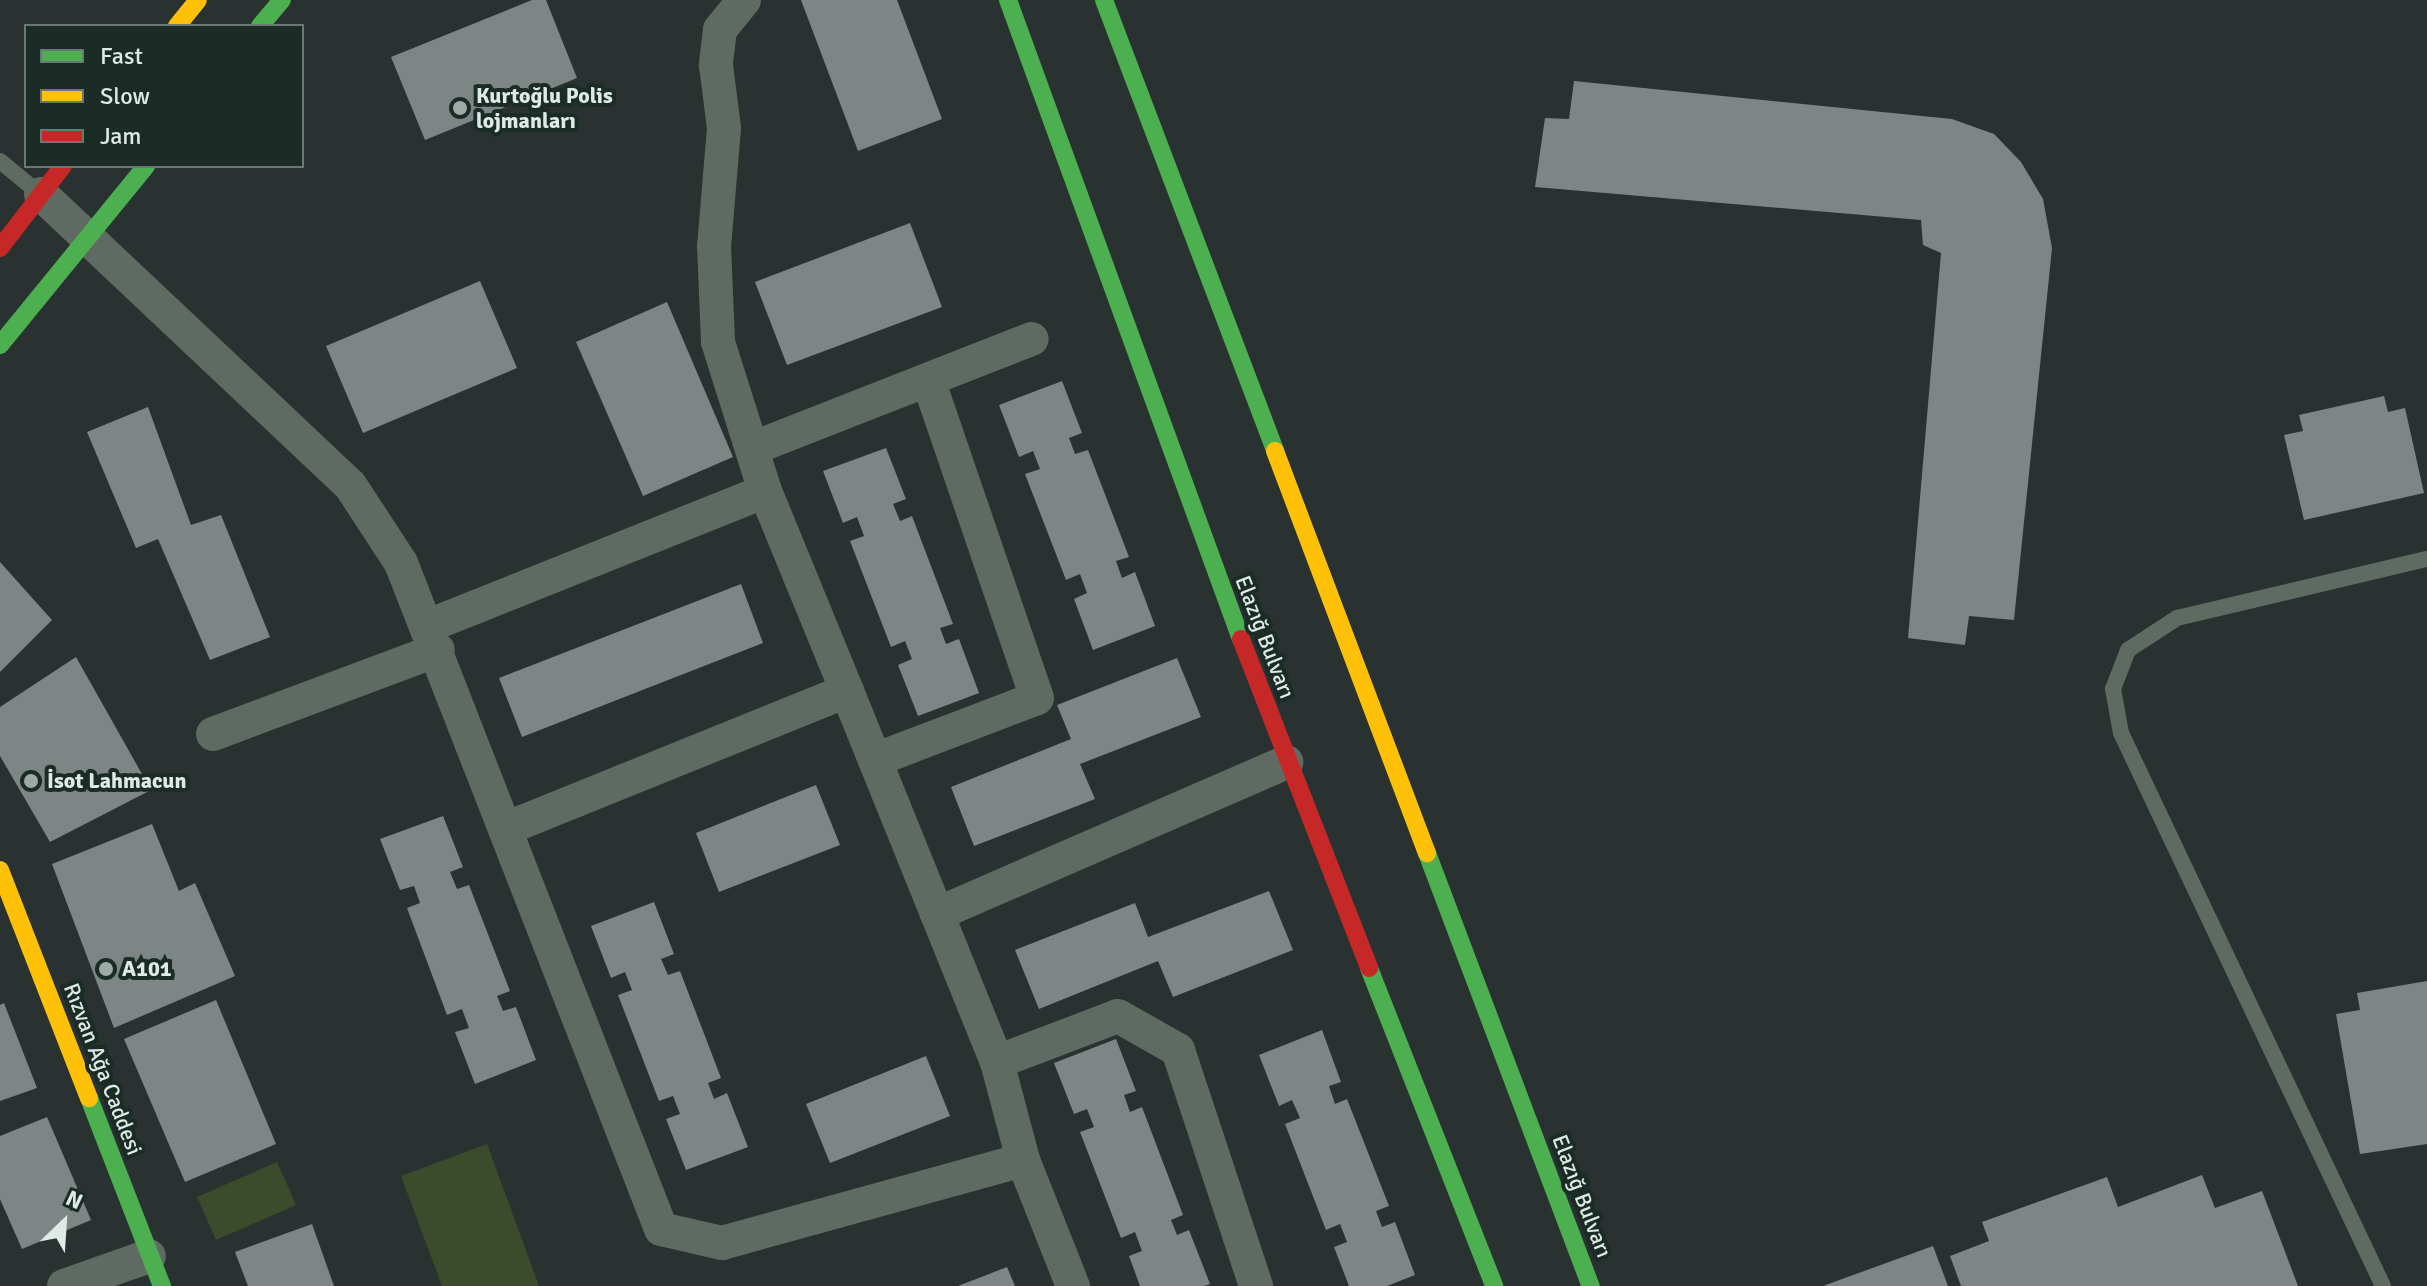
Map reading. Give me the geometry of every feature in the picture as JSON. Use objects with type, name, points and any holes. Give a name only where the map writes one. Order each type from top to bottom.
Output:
[{"type":"main road","points":[[179,24],[198,0]]},
{"type":"main road","points":[[262,24],[282,0]]},
{"type":"main road","name":"Elazığ Bulvarı","points":[[1008,0],[1286,762],[1494,1286]]},
{"type":"main road","name":"Elazığ Bulvarı","points":[[1104,0],[1591,1286]]},
{"type":"main road","points":[[0,248],[61,168]]},
{"type":"main road","points":[[0,345],[144,168]]},
{"type":"main road","name":"Rızvan Ağa Caddesi","points":[[0,870],[155,1271]]},
{"type":"street","points":[[744,0],[720,30],[724,128],[714,246],[718,342],[756,447],[765,491],[997,1062],[1023,1160],[1073,1286]]},
{"type":"street","points":[[41,194],[85,240],[350,485],[401,563],[433,638],[661,1229],[722,1243],[1023,1160]]},
{"type":"street","points":[[756,447],[1032,339]]},
{"type":"street","points":[[875,760],[1037,698],[928,380]]},
{"type":"street","points":[[213,734],[765,491]]},
{"type":"street","points":[[505,829],[847,691]]},
{"type":"street","points":[[937,914],[1286,762]]},
{"type":"street","points":[[997,1062],[1118,1016],[1178,1050],[1256,1286]]},
{"type":"street","points":[[64,1286],[155,1271]]},
{"type":"lane","points":[[0,161],[41,194]]},
{"type":"lane","points":[[2383,1286],[2121,733],[2113,689],[2128,650],[2177,618],[2427,559]]},
{"type":"green space","points":[[487,1144],[539,1286],[442,1286],[401,1176]]},
{"type":"green space","points":[[277,1162],[296,1205],[216,1240],[197,1197]]},
{"type":"building","points":[[532,0],[546,0],[577,78],[425,140],[391,57]]},
{"type":"building","points":[[801,0],[897,0],[942,119],[858,151]]},
{"type":"building","points":[[1574,81],[1952,119],[1994,134],[2021,162],[2043,199],[2052,248],[2014,620],[1969,616],[1965,645],[1908,638],[1941,253],[1923,245],[1921,220],[1535,187],[1545,118],[1569,119]]},
{"type":"building","points":[[910,223],[942,307],[787,365],[755,282]]},
{"type":"building","points":[[480,281],[517,368],[363,433],[326,346]]},
{"type":"building","points":[[667,302],[733,457],[643,496],[576,342]]},
{"type":"building","points":[[1062,381],[1082,433],[1069,438],[1075,454],[1088,450],[1129,557],[1116,561],[1122,578],[1135,572],[1155,626],[1093,650],[1074,599],[1087,593],[1080,574],[1066,580],[1025,474],[1040,469],[1033,451],[1019,457],[999,405]]},
{"type":"building","points":[[2384,396],[2388,412],[2405,408],[2424,493],[2304,520],[2284,435],[2303,431],[2299,415]]},
{"type":"building","points":[[148,407],[191,525],[221,515],[270,637],[210,660],[158,539],[136,548],[87,432]]},
{"type":"building","points":[[886,448],[906,499],[893,504],[900,521],[912,516],[953,624],[940,628],[946,644],[959,639],[979,693],[918,716],[898,665],[912,659],[905,641],[891,647],[850,541],[864,536],[857,517],[843,523],[823,471]]},
{"type":"building","points":[[0,562],[52,620],[0,672]]},
{"type":"building","points":[[741,584],[763,643],[522,737],[499,678]]},
{"type":"building","points":[[76,657],[151,790],[50,842],[0,756],[0,707]]},
{"type":"building","points":[[1177,658],[1201,717],[1080,764],[1095,799],[974,846],[951,787],[1071,739],[1057,705]]},
{"type":"building","points":[[816,785],[840,845],[719,892],[696,833]]},
{"type":"building","points":[[443,816],[463,867],[450,872],[457,889],[469,885],[510,991],[497,996],[503,1011],[516,1007],[536,1060],[475,1084],[455,1032],[469,1028],[462,1009],[447,1015],[407,908],[420,903],[414,886],[400,890],[380,839]]},
{"type":"building","points":[[152,824],[179,891],[195,883],[235,976],[114,1028],[52,864]]},
{"type":"building","points":[[1269,891],[1293,950],[1173,997],[1158,961],[1039,1009],[1015,950],[1135,903],[1148,937]]},
{"type":"building","points":[[654,902],[674,954],[661,959],[668,975],[680,971],[721,1078],[708,1083],[714,1099],[727,1093],[748,1147],[686,1170],[666,1119],[680,1114],[673,1096],[659,1101],[618,995],[632,990],[625,972],[611,978],[591,926]]},
{"type":"building","points":[[2427,981],[2427,1144],[2360,1154],[2336,1014],[2360,1010],[2357,993]]},
{"type":"building","points":[[216,1000],[276,1144],[185,1182],[124,1039]]},
{"type":"building","points":[[4,1003],[37,1088],[0,1101],[0,1005]]},
{"type":"building","points":[[1322,1030],[1341,1082],[1329,1086],[1335,1104],[1347,1099],[1389,1206],[1376,1211],[1382,1227],[1395,1222],[1415,1275],[1387,1286],[1349,1286],[1334,1247],[1347,1242],[1340,1224],[1326,1230],[1285,1124],[1300,1118],[1292,1100],[1279,1106],[1259,1055]]},
{"type":"building","points":[[1116,1039],[1136,1091],[1124,1095],[1130,1112],[1142,1107],[1183,1215],[1171,1220],[1177,1235],[1189,1230],[1210,1284],[1140,1286],[1129,1256],[1142,1251],[1135,1232],[1121,1238],[1080,1132],[1094,1127],[1087,1109],[1074,1114],[1054,1063]]},
{"type":"building","points":[[926,1056],[950,1116],[830,1163],[806,1104]]},
{"type":"building","points":[[47,1117],[91,1220],[22,1249],[0,1199],[0,1136]]},
{"type":"building","points":[[2202,1175],[2215,1208],[2262,1191],[2298,1286],[1961,1286],[1950,1256],[1989,1241],[1982,1222],[2107,1177],[2118,1207]]},
{"type":"building","points":[[312,1224],[334,1286],[248,1286],[235,1252]]},
{"type":"building","points":[[1933,1246],[1948,1286],[1823,1286]]},
{"type":"building","points":[[1007,1267],[1015,1286],[958,1286]]},
{"type":"traffic: fast","points":[[262,24],[282,0]]},
{"type":"traffic: fast","points":[[1008,0],[1241,639]]},
{"type":"traffic: fast","points":[[1104,0],[1275,451]]},
{"type":"traffic: fast","points":[[0,345],[144,168]]},
{"type":"traffic: fast","points":[[1427,853],[1591,1286]]},
{"type":"traffic: fast","points":[[1369,968],[1494,1286]]},
{"type":"traffic: fast","points":[[89,1098],[162,1286]]},
{"type":"traffic: slow","points":[[179,24],[198,0]]},
{"type":"traffic: slow","points":[[1275,451],[1427,853]]},
{"type":"traffic: slow","points":[[0,870],[89,1098]]},
{"type":"traffic: jam","points":[[0,248],[61,168]]},
{"type":"traffic: jam","points":[[1241,639],[1369,968]]},
{"type":"place","name":"Kurtoğlu Polis lojmanları","points":[[460,108]]},
{"type":"place","name":"İsot Lahmacun","points":[[31,781]]},
{"type":"place","name":"A101","points":[[106,969]]}]
